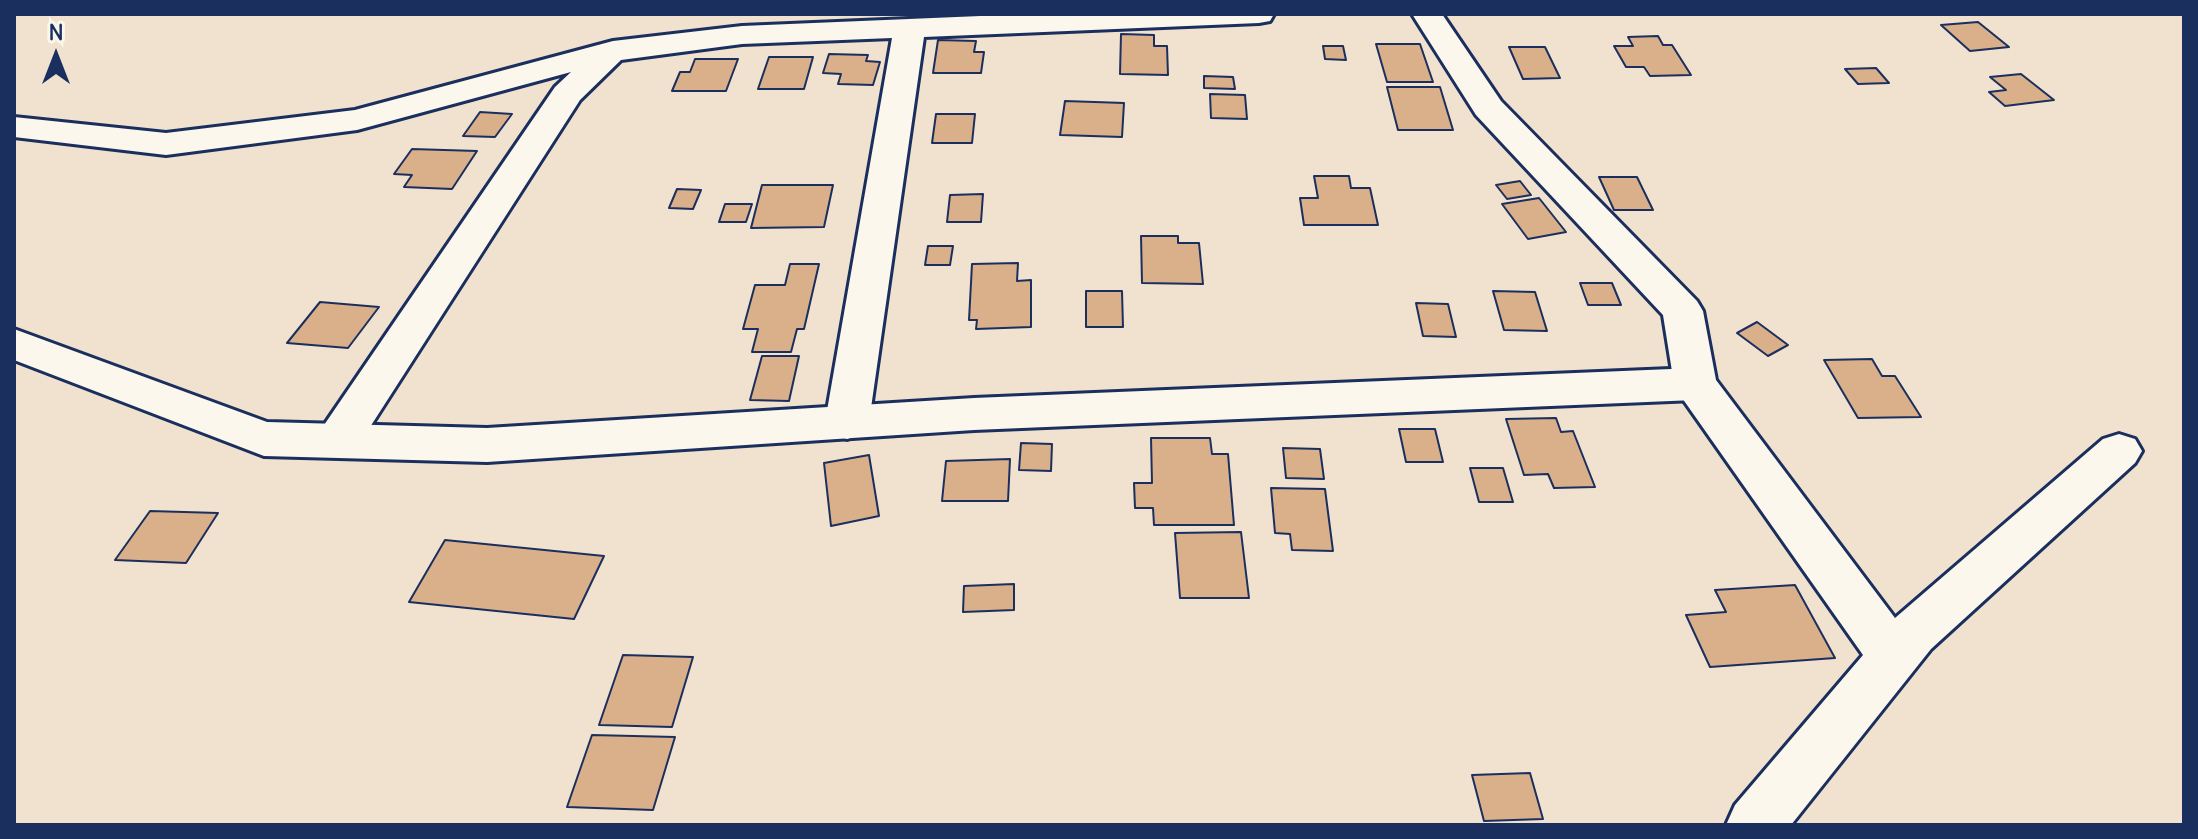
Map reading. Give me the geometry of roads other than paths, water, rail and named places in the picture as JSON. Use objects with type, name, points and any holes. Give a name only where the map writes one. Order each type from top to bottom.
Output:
[{"type":"street","points":[[338,440],[567,94],[613,51],[672,14]]},
{"type":"street","points":[[14,127],[166,144],[357,120],[613,51],[742,35],[1259,14]]},
{"type":"street","points":[[1427,14],[1488,108],[1683,311],[1695,384],[1894,657]]},
{"type":"street","points":[[847,422],[910,28]]},
{"type":"street","points":[[14,344],[264,439],[487,445],[847,422],[1695,384]]},
{"type":"street","points":[[1755,825],[1913,633],[2119,451]]}]
